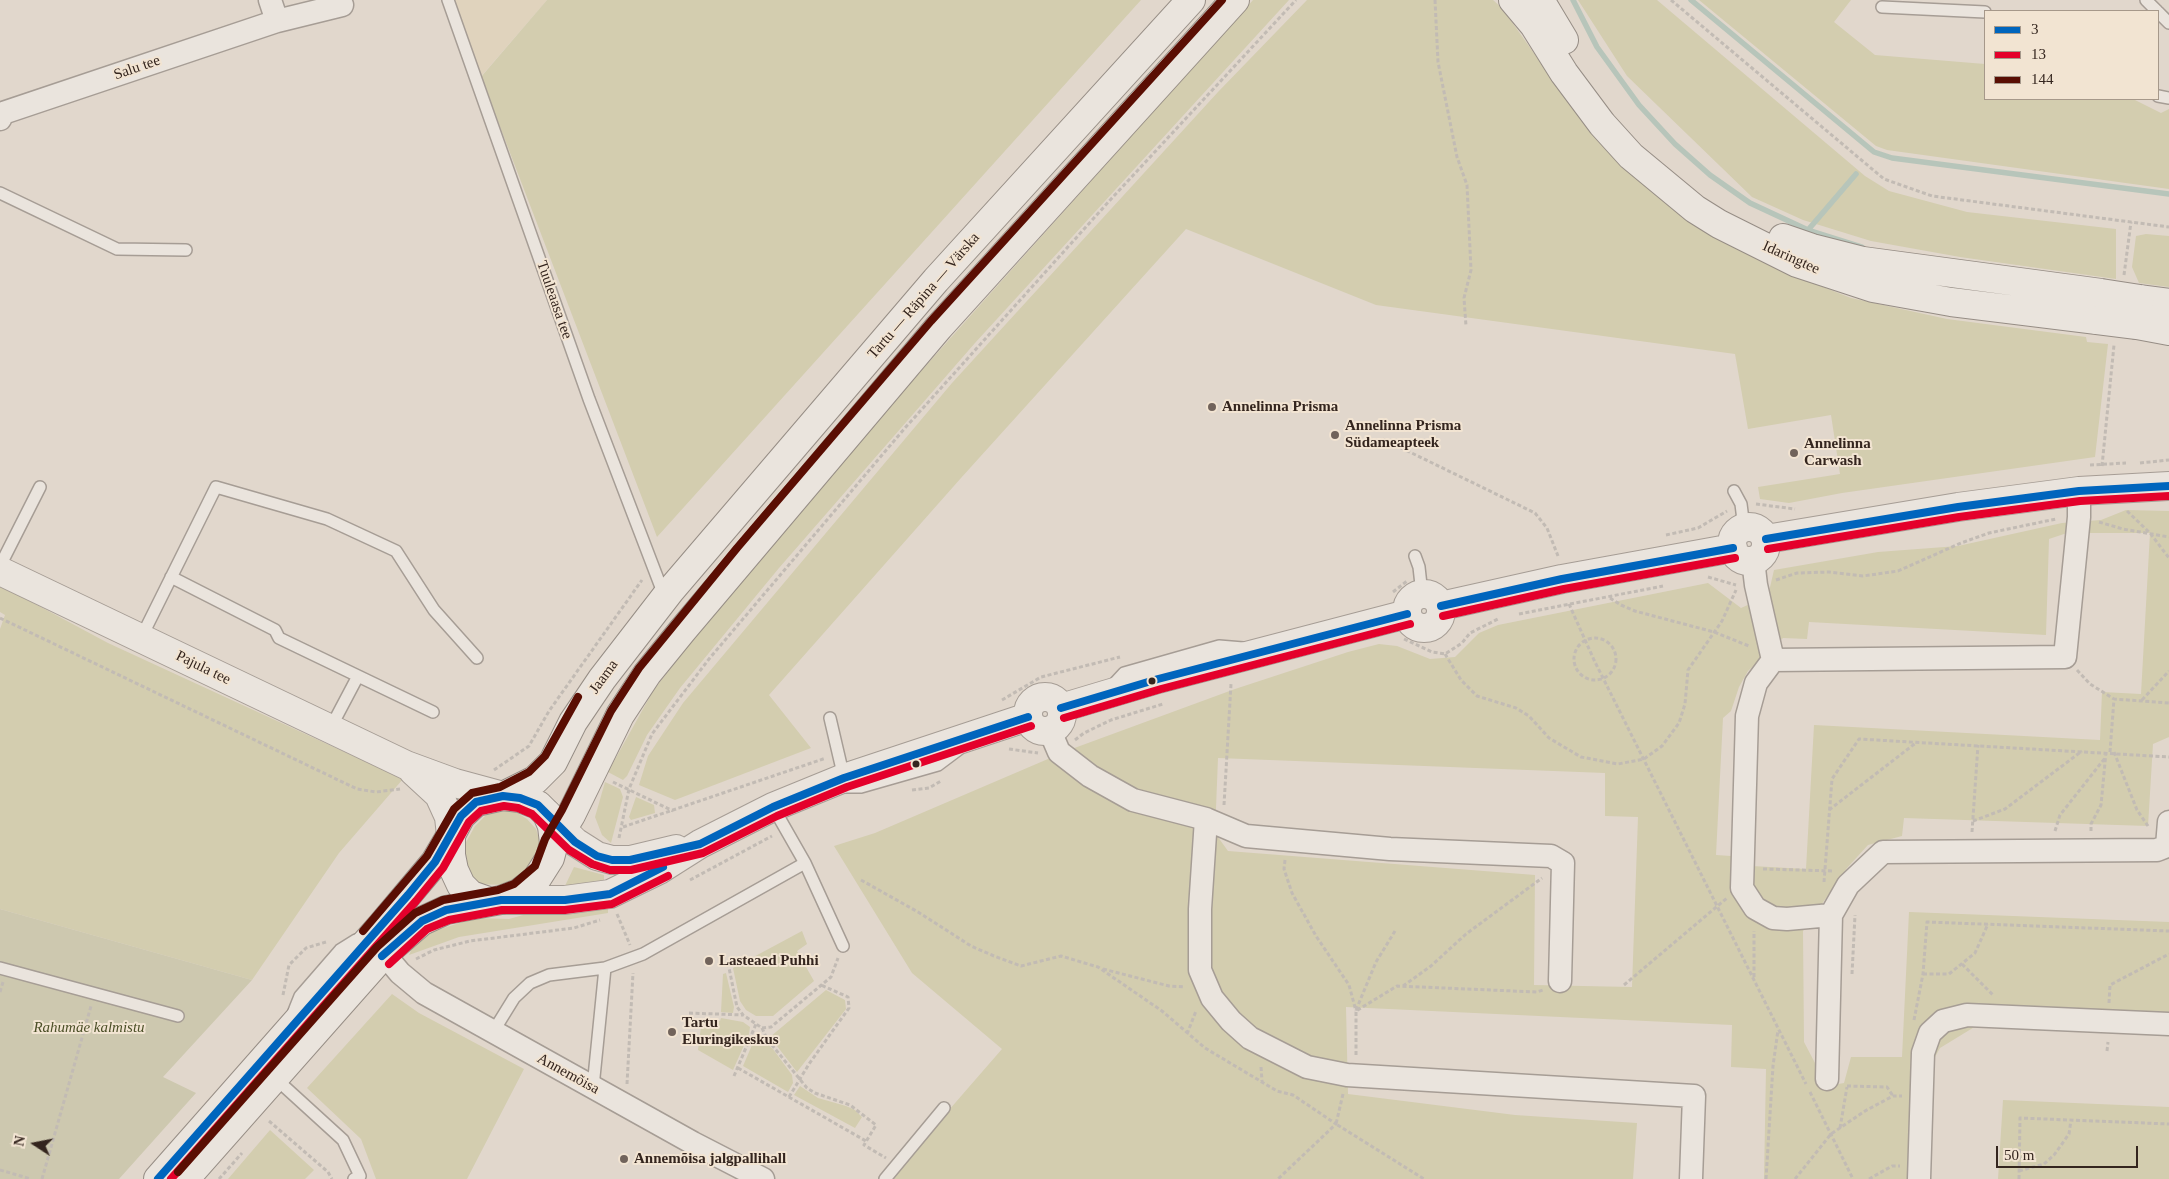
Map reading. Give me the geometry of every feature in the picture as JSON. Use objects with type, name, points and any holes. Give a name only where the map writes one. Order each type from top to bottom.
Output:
[{"type":"main road","name":"Tartu — Räpina — Värska","points":[[665,598],[936,280],[1191,0]]},
{"type":"main road","points":[[185,1179],[284,1086],[392,963],[422,921],[446,910],[494,901],[519,892],[536,880],[550,858],[554,829],[620,715],[648,674],[682,631],[940,327],[1235,0]]},
{"type":"main road","name":"Idaringtee","points":[[1513,0],[1534,25],[1564,73],[1602,124],[1631,156],[1695,209],[1719,224],[1797,263],[1873,288],[1951,302],[2169,330]]},
{"type":"main road","name":"Idaringtee","points":[[1540,0],[1582,71],[1618,118],[1676,173],[1714,204],[1770,233],[1812,248],[1863,261],[2101,293],[2132,288],[2169,303]]},
{"type":"main road","points":[[406,777],[455,783],[497,784],[520,798],[538,804],[554,829],[597,856],[612,860],[630,860],[700,844],[779,818],[832,783],[980,733],[1049,727],[1105,694],[1417,613],[1562,579],[1748,558],[1958,508],[2085,508],[2169,486]]},
{"type":"main road","name":"Pajula tee","points":[[0,571],[330,729],[406,777]]},
{"type":"main road","name":"Jaama","points":[[497,784],[535,780],[553,762],[573,722],[602,679],[665,598]]},
{"type":"main road","points":[[406,777],[440,796],[449,817],[452,835],[451,855],[461,885],[471,895],[494,901],[565,900],[618,907],[658,870],[700,844]]},
{"type":"main road","points":[[158,1179],[382,925],[435,862],[452,835],[461,816],[497,784]]},
{"type":"street","points":[[270,0],[277,21]]},
{"type":"street","name":"Salu tee","points":[[0,119],[3,113],[277,21],[342,5]]},
{"type":"street","points":[[1772,654],[2065,657],[2085,508]]},
{"type":"street","points":[[1748,558],[1772,654],[1756,683],[1747,716],[1742,878],[1755,908],[1773,918],[1788,919],[1827,915]]},
{"type":"street","points":[[1049,727],[1090,776],[1132,800],[1214,823],[1246,836],[1390,849],[1551,856],[1563,863],[1560,981]]},
{"type":"street","points":[[1837,1082],[1827,915],[1848,885],[1883,852],[2157,850],[2167,846],[2169,822]]},
{"type":"street","points":[[1214,823],[1200,909],[1200,970],[1212,998],[1231,1021],[1250,1038],[1277,1054],[1307,1067],[1352,1076],[1694,1096],[1691,1179]]},
{"type":"street","name":"Annemõisa","points":[[392,963],[424,992],[493,1032],[763,1179]]},
{"type":"street","points":[[1920,1173],[1923,1053],[1930,1033],[1943,1021],[1967,1015],[2169,1024]]},
{"type":"lane","name":"Tuuleaasa tee","points":[[448,0],[589,399],[665,598]]},
{"type":"lane","points":[[2146,0],[2155,10]]},
{"type":"lane","points":[[1882,7],[1984,12]]},
{"type":"lane","points":[[2159,14],[2169,24]]},
{"type":"lane","points":[[0,192],[116,249],[186,250]]},
{"type":"lane","points":[[0,566],[40,487]]},
{"type":"lane","points":[[141,638],[216,487],[327,519],[396,551],[434,610],[477,658]]},
{"type":"lane","points":[[1734,491],[1741,504],[1748,558]]},
{"type":"lane","points":[[1415,556],[1419,567],[1417,613]]},
{"type":"lane","points":[[172,577],[275,630],[279,638],[433,712]]},
{"type":"lane","points":[[330,729],[358,676]]},
{"type":"lane","points":[[830,718],[832,783]]},
{"type":"lane","points":[[779,818],[805,862],[843,946]]},
{"type":"lane","points":[[493,1032],[514,998],[530,983],[549,975],[604,968],[634,957],[805,862]]},
{"type":"lane","points":[[0,968],[95,992],[178,1016]]},
{"type":"lane","points":[[593,1087],[604,968]]},
{"type":"lane","points":[[284,1086],[343,1140],[358,1178]]},
{"type":"lane","points":[[885,1179],[944,1108]]},
{"type":"path","points":[[612,860],[623,827],[629,789],[652,734],[709,659],[951,377],[1125,184],[1296,0]]},
{"type":"path","points":[[1435,0],[1438,62],[1457,157],[1467,185],[1471,270],[1464,298],[1466,326]]},
{"type":"path","points":[[1671,0],[1884,179],[1932,196],[2169,227]]},
{"type":"path","points":[[2131,222],[2132,288]]},
{"type":"path","points":[[2102,471],[2115,343]]},
{"type":"path","points":[[1383,439],[1535,514],[1547,528],[1558,558]]},
{"type":"path","points":[[2121,505],[2150,533],[2169,558]]},
{"type":"path","points":[[1700,579],[1709,577],[1748,558],[1797,573],[1829,572],[1863,576],[1898,571],[1961,542],[2085,508],[2097,522],[2123,530],[2169,537]]},
{"type":"path","points":[[1445,654],[1461,680],[1476,696],[1516,708],[1529,716],[1549,738],[1580,757],[1618,764],[1644,759],[1662,746],[1679,723],[1685,704],[1688,670],[1722,621],[1748,558]]},
{"type":"path","points":[[497,784],[529,746],[548,711],[652,566]]},
{"type":"path","points":[[1515,615],[1672,584]]},
{"type":"path","points":[[1609,597],[1621,605],[1714,632],[1772,654]]},
{"type":"path","points":[[1569,604],[1604,679],[1853,1179]]},
{"type":"path","points":[[1417,613],[1432,652],[1445,654],[1462,643],[1470,633],[1497,619],[1506,617]]},
{"type":"path","points":[[0,618],[357,789],[376,792],[406,777]]},
{"type":"path","points":[[1599,638],[1606,640],[1615,650],[1616,664],[1610,676],[1604,679],[1589,680],[1578,672],[1574,658],[1576,651],[1585,640],[1599,638]]},
{"type":"path","points":[[2065,657],[2090,684],[2114,698],[2169,703]]},
{"type":"path","points":[[2141,700],[2169,671]]},
{"type":"path","points":[[1221,686],[1240,680]]},
{"type":"path","points":[[1214,823],[1231,683]]},
{"type":"path","points":[[2114,698],[2110,752],[2137,810],[2148,826],[2146,850]]},
{"type":"path","points":[[1002,752],[1012,749],[1041,754],[1049,727],[1084,733],[1111,720],[1166,703]]},
{"type":"path","points":[[1827,915],[1825,870],[1832,779],[1859,739],[2082,750],[2169,757]]},
{"type":"path","points":[[1829,810],[1917,742]]},
{"type":"path","points":[[1970,852],[1978,745]]},
{"type":"path","points":[[1973,821],[2005,809],[2082,750]]},
{"type":"path","points":[[2053,851],[2056,823],[2060,814],[2110,752]]},
{"type":"path","points":[[2090,851],[2091,824],[2101,805],[2105,758]]},
{"type":"path","points":[[606,778],[673,811]]},
{"type":"path","points":[[910,790],[929,788],[943,780]]},
{"type":"path","points":[[689,881],[779,818]]},
{"type":"path","points":[[1278,1179],[1336,1124],[1352,1076],[1356,1011],[1349,984],[1316,936],[1292,893],[1284,869],[1288,840]]},
{"type":"path","points":[[1403,987],[1431,966],[1466,934],[1563,863]]},
{"type":"path","points":[[1624,985],[1717,905],[1742,878],[1825,870],[1861,873]]},
{"type":"path","points":[[861,880],[971,946],[1021,966],[1061,956],[1168,986],[1189,988]]},
{"type":"path","points":[[392,963],[412,961],[434,950],[470,941],[574,928],[618,907],[634,957],[626,1094]]},
{"type":"path","points":[[1754,980],[1755,908]]},
{"type":"path","points":[[1912,1030],[1923,974],[1926,922],[2169,931]]},
{"type":"path","points":[[1923,974],[1949,974],[1962,964],[1975,953],[1988,924]]},
{"type":"path","points":[[1356,1011],[1376,962],[1395,931]]},
{"type":"path","points":[[762,1028],[771,1027],[831,977],[843,946]]},
{"type":"path","points":[[2107,1051],[2110,985],[2169,954]]},
{"type":"path","points":[[728,963],[737,1007],[743,1015],[762,1028],[767,1039],[776,1048],[798,1080],[815,1094],[850,1105],[876,1125],[864,1145],[898,1164]]},
{"type":"path","points":[[1962,964],[2014,1017]]},
{"type":"path","points":[[1100,968],[1162,1011],[1205,1048],[1277,1091],[1293,1095],[1424,1179]]},
{"type":"path","points":[[1356,1011],[1397,986],[1537,992],[1560,981]]},
{"type":"path","points":[[789,1097],[798,1080],[849,1008],[848,997],[821,985]]},
{"type":"path","points":[[42,1179],[95,992]]},
{"type":"path","points":[[689,1013],[743,1015]]},
{"type":"path","points":[[734,1076],[756,1024]]},
{"type":"path","points":[[1766,1179],[1773,1066],[1778,1030]]},
{"type":"path","points":[[738,1068],[866,1141]]},
{"type":"path","points":[[1837,1082],[1887,1088],[1893,1096]]},
{"type":"path","points":[[263,1128],[269,1120],[284,1086]]},
{"type":"path","points":[[1795,1179],[1831,1134],[1865,1111],[1893,1096],[1921,1096]]},
{"type":"path","points":[[2019,1179],[2020,1118],[2169,1124]]},
{"type":"path","points":[[269,1120],[328,1172],[332,1179]]},
{"type":"path","points":[[2019,1171],[2044,1164],[2054,1155],[2068,1134],[2071,1120]]},
{"type":"path","points":[[219,1179],[244,1150]]},
{"type":"path","points":[[1869,1179],[1892,1166],[1920,1173]]},
{"type":"path","points":[[0,1170],[30,1179]]},
{"type":"shaded area","points":[[448,0],[547,0],[477,81]]},
{"type":"shaded area","points":[[547,0],[1141,0],[657,537],[481,77]]},
{"type":"shaded area","points":[[1253,0],[1289,0],[975,343],[779,568],[680,688],[647,735],[627,776],[623,780],[608,772],[653,691],[701,629],[879,418]]},
{"type":"shaded area","points":[[1307,0],[1493,0],[1502,8],[1589,131],[1645,185],[1717,236],[1778,269],[1851,298],[1947,319],[2086,337],[2087,342],[2108,344],[2095,457],[1842,493],[1789,503],[1760,499],[1758,487],[1840,474],[1831,415],[1748,429],[1735,354],[1376,305],[1186,229],[961,478],[769,695],[811,748],[675,800],[639,785],[648,756],[683,703],[952,383],[1218,92]]},
{"type":"shaded area","points":[[1578,0],[1657,0],[1865,176],[1889,191],[1967,212],[2116,229],[2116,279],[1960,257],[1871,241],[1803,220],[1752,197],[1627,76]]},
{"type":"shaded area","points":[[1699,0],[1851,0],[1834,22],[1875,55],[1984,64],[1984,100],[2135,100],[2161,113],[2169,109],[2169,189],[1887,150],[1876,146]]},
{"type":"shaded area","points":[[2146,234],[2169,236],[2169,287],[2139,283],[2132,267],[2136,236]]},
{"type":"shaded area","points":[[2126,510],[2169,511],[2169,737],[2153,744],[2148,826],[1904,818],[1902,836],[1868,845],[1847,868],[1803,931],[1804,1042],[1827,1086],[1844,1083],[1851,1057],[1902,1057],[1909,912],[2169,922],[2169,1019],[1994,1015],[1940,1048],[1918,1088],[1912,1179],[1764,1179],[1766,1069],[1731,1067],[1732,1025],[1346,1007],[1348,1094],[1515,1115],[1637,1123],[1633,1179],[889,1179],[1002,1049],[912,973],[834,846],[875,833],[1069,750],[1235,689],[1348,652],[1379,644],[1397,646],[1430,659],[1455,657],[1479,633],[1498,625],[1708,583],[1741,608],[1768,596],[1774,570],[1878,552],[1958,546],[2062,523],[2101,520]],"holes":[[[2067,533],[2150,533],[2141,694],[2102,692],[2100,740],[1814,725],[1806,869],[1734,865],[1731,856],[1716,855],[1723,718],[1731,711],[1739,687],[1748,671],[1783,638],[1807,639],[1809,622],[2046,635],[2049,539]],[[1218,758],[1605,773],[1605,816],[1638,817],[1632,987],[1534,985],[1535,875],[1228,851],[1215,833]]]},
{"type":"shaded area","points":[[0,585],[108,643],[403,779],[339,853],[252,980],[0,909],[0,629],[5,615],[0,612]]},
{"type":"shaded area","points":[[605,782],[620,789],[623,797],[611,843],[602,835],[595,817]]},
{"type":"shaded area","points":[[636,797],[654,805],[655,813],[631,820],[629,817]]},
{"type":"shaded area","points":[[506,811],[516,812],[527,819],[536,829],[542,847],[536,867],[507,885],[477,884],[469,880],[462,857],[465,844],[475,826],[486,815]]},
{"type":"shaded area","points":[[574,867],[604,875],[604,888],[564,888]]},
{"type":"shaded area","points":[[608,905],[608,913],[459,937],[409,955],[415,942],[428,933],[475,918],[509,919],[541,910]]},
{"type":"shaded area","points":[[802,931],[807,944],[797,951],[814,981],[773,1016],[756,1016],[746,1010],[740,1001],[733,968]]},
{"type":"shaded area","points":[[726,973],[734,1007],[733,1013],[721,1012],[723,974]]},
{"type":"shaded area","points":[[826,990],[845,1000],[846,1009],[797,1072],[770,1037]]},
{"type":"shaded area","points":[[392,994],[419,1013],[524,1069],[467,1179],[376,1179],[361,1139],[307,1088]]},
{"type":"shaded area","points":[[721,1018],[743,1022],[750,1027],[749,1034],[733,1070],[698,1050],[702,1019],[720,1021]]},
{"type":"shaded area","points":[[759,1037],[773,1049],[792,1075],[793,1083],[788,1092],[743,1066],[755,1038]]},
{"type":"shaded area","points":[[800,1086],[818,1098],[855,1110],[862,1117],[855,1128],[794,1095]]},
{"type":"shaded area","points":[[2003,1100],[2169,1107],[2169,1179],[1998,1179]]},
{"type":"shaded area","points":[[270,1130],[314,1170],[305,1179],[228,1179]]},
{"type":"green space","name":"Rahumäe kalmistu","points":[[0,909],[252,980],[163,1077],[196,1093],[119,1179],[0,1179]]},
{"type":"waterway","points":[[1573,0],[1597,47],[1639,105],[1675,144],[1710,175],[1750,203],[1808,230],[1856,174]]},
{"type":"waterway","points":[[1691,0],[1874,152],[1892,158],[2169,194]]},
{"type":"waterway","points":[[1808,230],[1862,247]]},
{"type":"transit line","name":"144","points":[[178,1172],[377,947],[415,913],[443,900],[498,890],[514,884],[535,866],[545,839],[562,810],[611,711],[639,668],[737,548],[931,321],[1222,0]]},
{"type":"transit line","name":"3","points":[[1766,539],[1958,507],[2079,491],[2169,486]]},
{"type":"transit line","name":"13","points":[[1768,549],[1959,517],[2080,501],[2169,496]]},
{"type":"transit line","name":"3","points":[[1441,606],[1562,579],[1733,548]]},
{"type":"transit line","name":"13","points":[[1443,616],[1564,589],[1735,558]]},
{"type":"transit line","name":"3","points":[[1061,708],[1158,679],[1407,614]]},
{"type":"transit line","name":"13","points":[[1064,718],[1161,689],[1410,624]]},
{"type":"transit line","name":"144","points":[[363,931],[427,856],[454,809],[472,793],[500,787],[529,772],[545,756],[578,697]]},
{"type":"transit line","name":"3","points":[[158,1179],[408,895],[435,862],[461,816],[476,802],[503,796],[520,798],[538,805],[575,842],[597,856],[612,860],[630,860],[700,844],[773,807],[844,778],[1028,717]]},
{"type":"transit line","name":"13","points":[[171,1179],[416,901],[443,868],[469,822],[481,811],[504,806],[518,808],[532,814],[569,850],[592,864],[610,870],[631,870],[703,853],[777,816],[847,787],[1031,726]]},
{"type":"transit line","name":"3","points":[[382,956],[422,921],[446,910],[501,900],[565,900],[610,894],[663,867]]},
{"type":"transit line","name":"13","points":[[389,964],[427,929],[449,920],[502,910],[565,910],[612,904],[668,876]]},
{"type":"place","name":"Annelinna Prisma","points":[[1212,407]]},
{"type":"place","name":"Annelinna Prisma Südameapteek","points":[[1335,435]]},
{"type":"place","name":"Annelinna Carwash","points":[[1794,453]]},
{"type":"place","name":"Lasteaed Puhhi","points":[[709,961]]},
{"type":"place","name":"Tartu Eluringikeskus","points":[[672,1032]]},
{"type":"place","name":"Annemõisa jalgpallihall","points":[[624,1159]]}]
